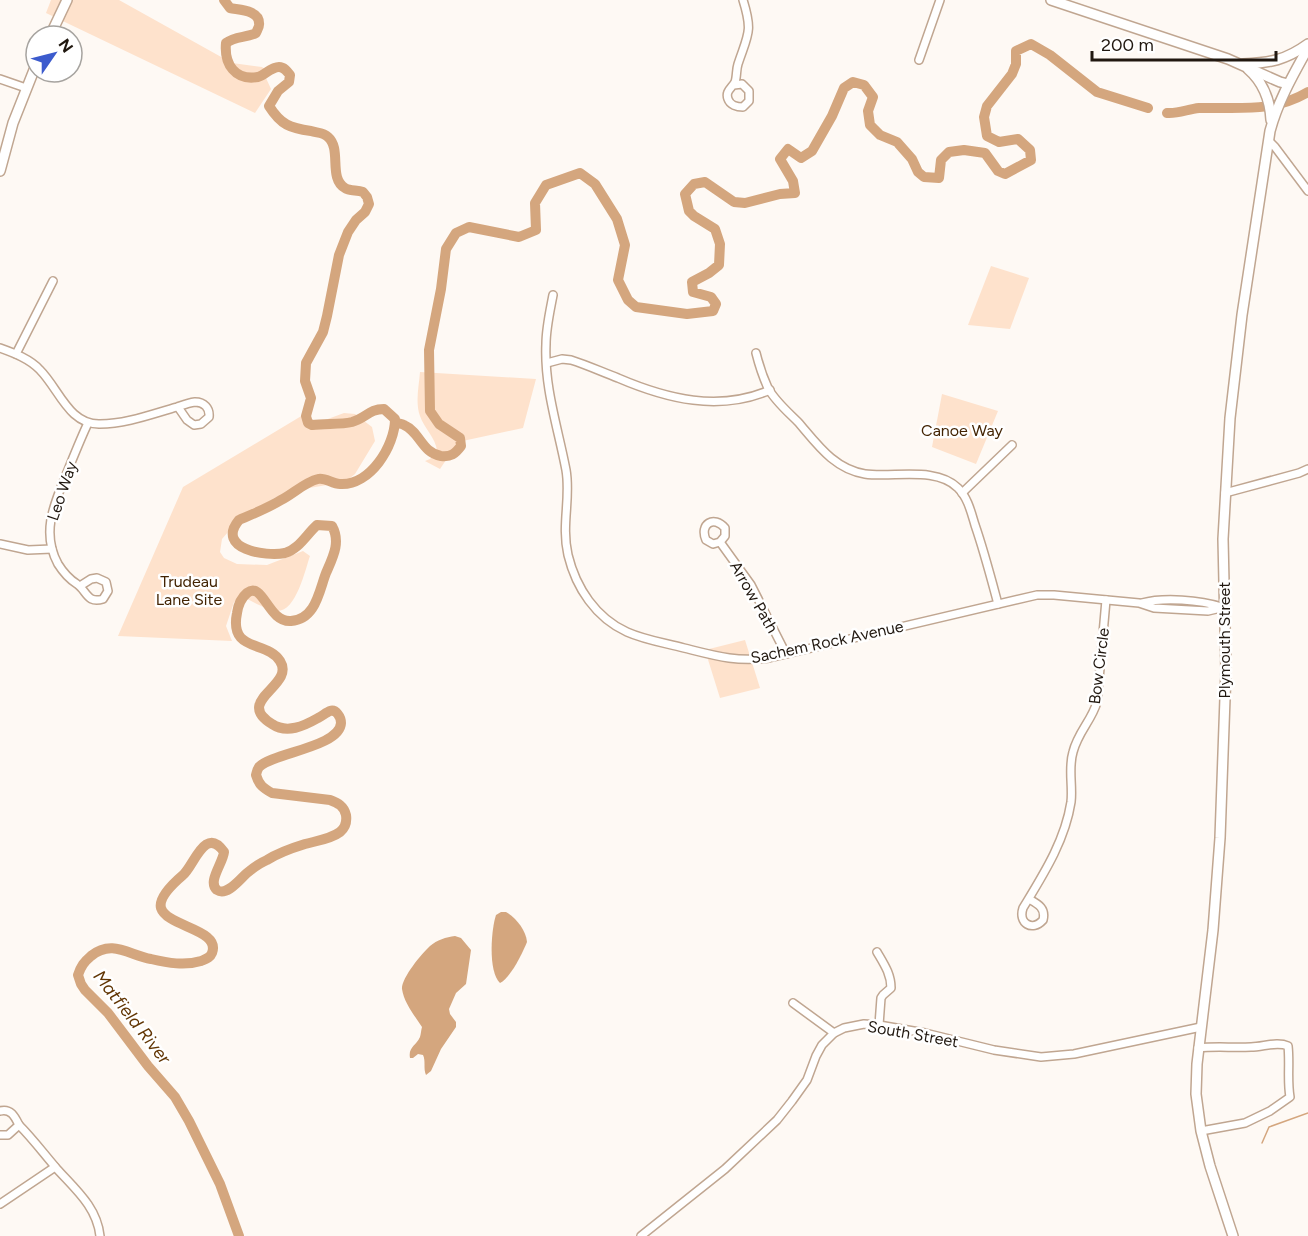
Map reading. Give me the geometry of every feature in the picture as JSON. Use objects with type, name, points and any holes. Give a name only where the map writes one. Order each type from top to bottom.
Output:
[{"type":"main road","points":[[56,24],[67,0]]},
{"type":"main road","points":[[1051,0],[1241,64],[1287,87]]},
{"type":"main road","points":[[1241,64],[1273,62],[1308,46]]},
{"type":"main road","name":"Plymouth Street","points":[[1233,1236],[1210,1166],[1201,1131],[1196,1094],[1198,1048],[1219,855],[1226,679],[1223,539],[1225,493],[1238,344],[1272,126],[1272,106],[1287,87],[1308,46]]},
{"type":"main road","points":[[1241,64],[1255,76],[1272,106]]},
{"type":"main road","points":[[0,171],[13,123],[28,84]]},
{"type":"street","points":[[734,85],[750,29],[742,0]]},
{"type":"street","points":[[919,60],[940,0]]},
{"type":"street","points":[[0,79],[26,88]]},
{"type":"street","points":[[1269,141],[1308,191]]},
{"type":"street","points":[[16,354],[53,281]]},
{"type":"street","name":"Sachem Rock Avenue","points":[[553,295],[546,335],[547,363],[552,407],[567,480],[566,546],[575,576],[589,601],[610,622],[627,632],[734,659],[761,659],[1024,598],[1046,595],[1139,603],[1154,608],[1208,611],[1225,607]]},
{"type":"street","points":[[0,348],[16,354],[41,370],[69,409],[88,423],[118,423],[191,402],[201,403],[208,409],[209,417],[201,424],[194,425],[187,420],[178,407]]},
{"type":"street","points":[[756,353],[770,390],[824,452],[844,467],[874,475],[931,476],[952,483],[962,493],[979,535],[998,604]]},
{"type":"street","points":[[547,363],[562,359],[571,360],[667,396],[698,402],[740,400],[770,390]]},
{"type":"street","name":"Leo Way","points":[[80,586],[66,575],[57,562],[49,533],[53,509],[88,423]]},
{"type":"street","points":[[962,493],[1012,445]]},
{"type":"street","points":[[1225,493],[1308,469]]},
{"type":"street","name":"Arrow Path","points":[[720,542],[751,585],[786,654]]},
{"type":"street","points":[[0,544],[28,550],[52,549]]},
{"type":"street","name":"Bow Circle","points":[[1029,899],[1048,866],[1066,820],[1071,793],[1072,753],[1097,702],[1106,600]]},
{"type":"street","points":[[877,952],[888,970],[891,982],[891,988],[881,998],[879,1025]]},
{"type":"street","points":[[641,1236],[725,1169],[777,1120],[807,1080],[822,1045],[834,1033],[793,1002]]},
{"type":"street","name":"South Street","points":[[834,1033],[857,1025],[879,1025],[935,1035],[994,1050],[1041,1057],[1065,1055],[1201,1027]]},
{"type":"street","points":[[1198,1048],[1282,1044],[1288,1046],[1289,1056],[1290,1097],[1270,1111],[1245,1123],[1201,1131]]},
{"type":"street","points":[[0,1111],[9,1111],[14,1116],[19,1125],[89,1205],[98,1222],[100,1236]]},
{"type":"street","points":[[0,1135],[10,1134],[19,1125]]},
{"type":"street","points":[[0,1204],[55,1167]]},
{"type":"green space","points":[[51,0],[119,0],[232,63],[262,67],[266,70],[266,78],[271,89],[255,113],[84,31],[84,24],[69,24],[46,13]]},
{"type":"green space","points":[[991,266],[1029,278],[1010,329],[968,325]]},
{"type":"green space","points":[[420,372],[536,379],[523,428],[458,442],[440,469],[425,461],[437,451],[419,411]]},
{"type":"green space","name":"Canoe Way","points":[[942,394],[998,411],[976,464],[932,447]]},
{"type":"green space","name":"Trudeau Lane Site","points":[[308,412],[311,420],[317,423],[344,413],[355,414],[372,427],[375,441],[355,474],[345,482],[309,488],[274,498],[235,524],[222,539],[220,552],[224,558],[237,564],[267,565],[303,551],[310,556],[299,590],[289,605],[283,610],[276,611],[245,598],[234,602],[226,626],[232,641],[118,636],[183,487]]},
{"type":"green space","points":[[745,640],[760,688],[720,698],[705,650]]},
{"type":"shaded area","points":[[506,912],[517,921],[525,933],[527,942],[512,971],[500,983],[496,978],[492,961],[492,940],[496,915]]},
{"type":"shaded area","points":[[455,936],[461,938],[471,950],[466,984],[456,993],[449,1009],[456,1022],[456,1027],[441,1049],[431,1071],[426,1075],[423,1055],[418,1054],[410,1058],[410,1051],[420,1037],[422,1027],[410,1009],[402,989],[412,967],[430,946],[442,939]]},
{"type":"waterway","name":"Matfield River","points":[[224,0],[230,8],[256,15],[259,24],[256,33],[226,43],[229,64],[237,74],[250,78],[261,76],[276,67],[287,71],[290,75],[289,82],[278,91],[269,106],[287,125],[322,133],[328,137],[334,149],[337,178],[340,183],[347,189],[363,192],[369,204],[348,232],[339,255],[323,332],[306,363],[305,381],[311,398],[306,416],[308,423],[312,425],[347,423],[375,410],[384,409],[395,419],[394,430],[386,452],[371,471],[361,478],[351,483],[340,484],[323,479],[313,481],[271,506],[239,520],[233,530],[233,538],[238,544],[246,549],[266,554],[290,551],[317,525],[332,526],[335,532],[336,544],[333,555],[315,603],[306,615],[291,621],[283,620],[271,610],[257,592],[253,591],[247,593],[240,602],[236,626],[244,640],[274,655],[280,661],[283,670],[280,678],[262,700],[259,708],[262,715],[272,724],[289,729],[313,721],[332,711],[338,714],[341,721],[338,731],[330,738],[266,762],[259,767],[256,775],[258,781],[272,793],[336,802],[346,815],[344,827],[340,832],[323,840],[295,847],[271,857],[254,867],[234,886],[225,891],[214,887],[224,852],[217,845],[211,843],[206,845],[168,890],[162,899],[161,908],[173,920],[209,939],[213,945],[210,956],[195,963],[176,963],[164,962],[113,948],[106,949],[89,958],[78,975],[85,990],[108,1013],[175,1097],[220,1184],[239,1236]]},
{"type":"waterway","points":[[395,423],[409,428],[425,447],[435,454],[450,455],[461,446],[460,438],[439,424],[430,411],[429,350],[446,249],[456,233],[469,227],[519,237],[536,230],[535,203],[546,185],[580,173],[595,184],[617,219],[625,245],[618,280],[628,300],[636,307],[687,314],[713,311],[716,304],[711,297],[693,292],[692,282],[719,265],[720,244],[715,229],[689,211],[685,194],[694,184],[705,182],[734,202],[745,203],[780,194],[795,193],[793,181],[780,159],[788,149],[801,158],[812,151],[832,116],[844,88],[853,82],[864,85],[873,97],[868,111],[870,125],[880,135],[897,142],[924,177],[939,178],[941,160],[949,152],[964,150],[985,153],[998,171],[1005,174],[1031,160],[1030,150],[1018,139],[999,142],[987,136],[984,117],[987,106],[1012,74],[1016,64],[1016,51],[1031,44],[1050,55],[1097,92],[1148,108]]},
{"type":"waterway","points":[[1167,113],[1199,108],[1255,108],[1282,103],[1308,92]]},
{"type":"waterway","points":[[1262,1143],[1269,1127],[1308,1113]]}]
